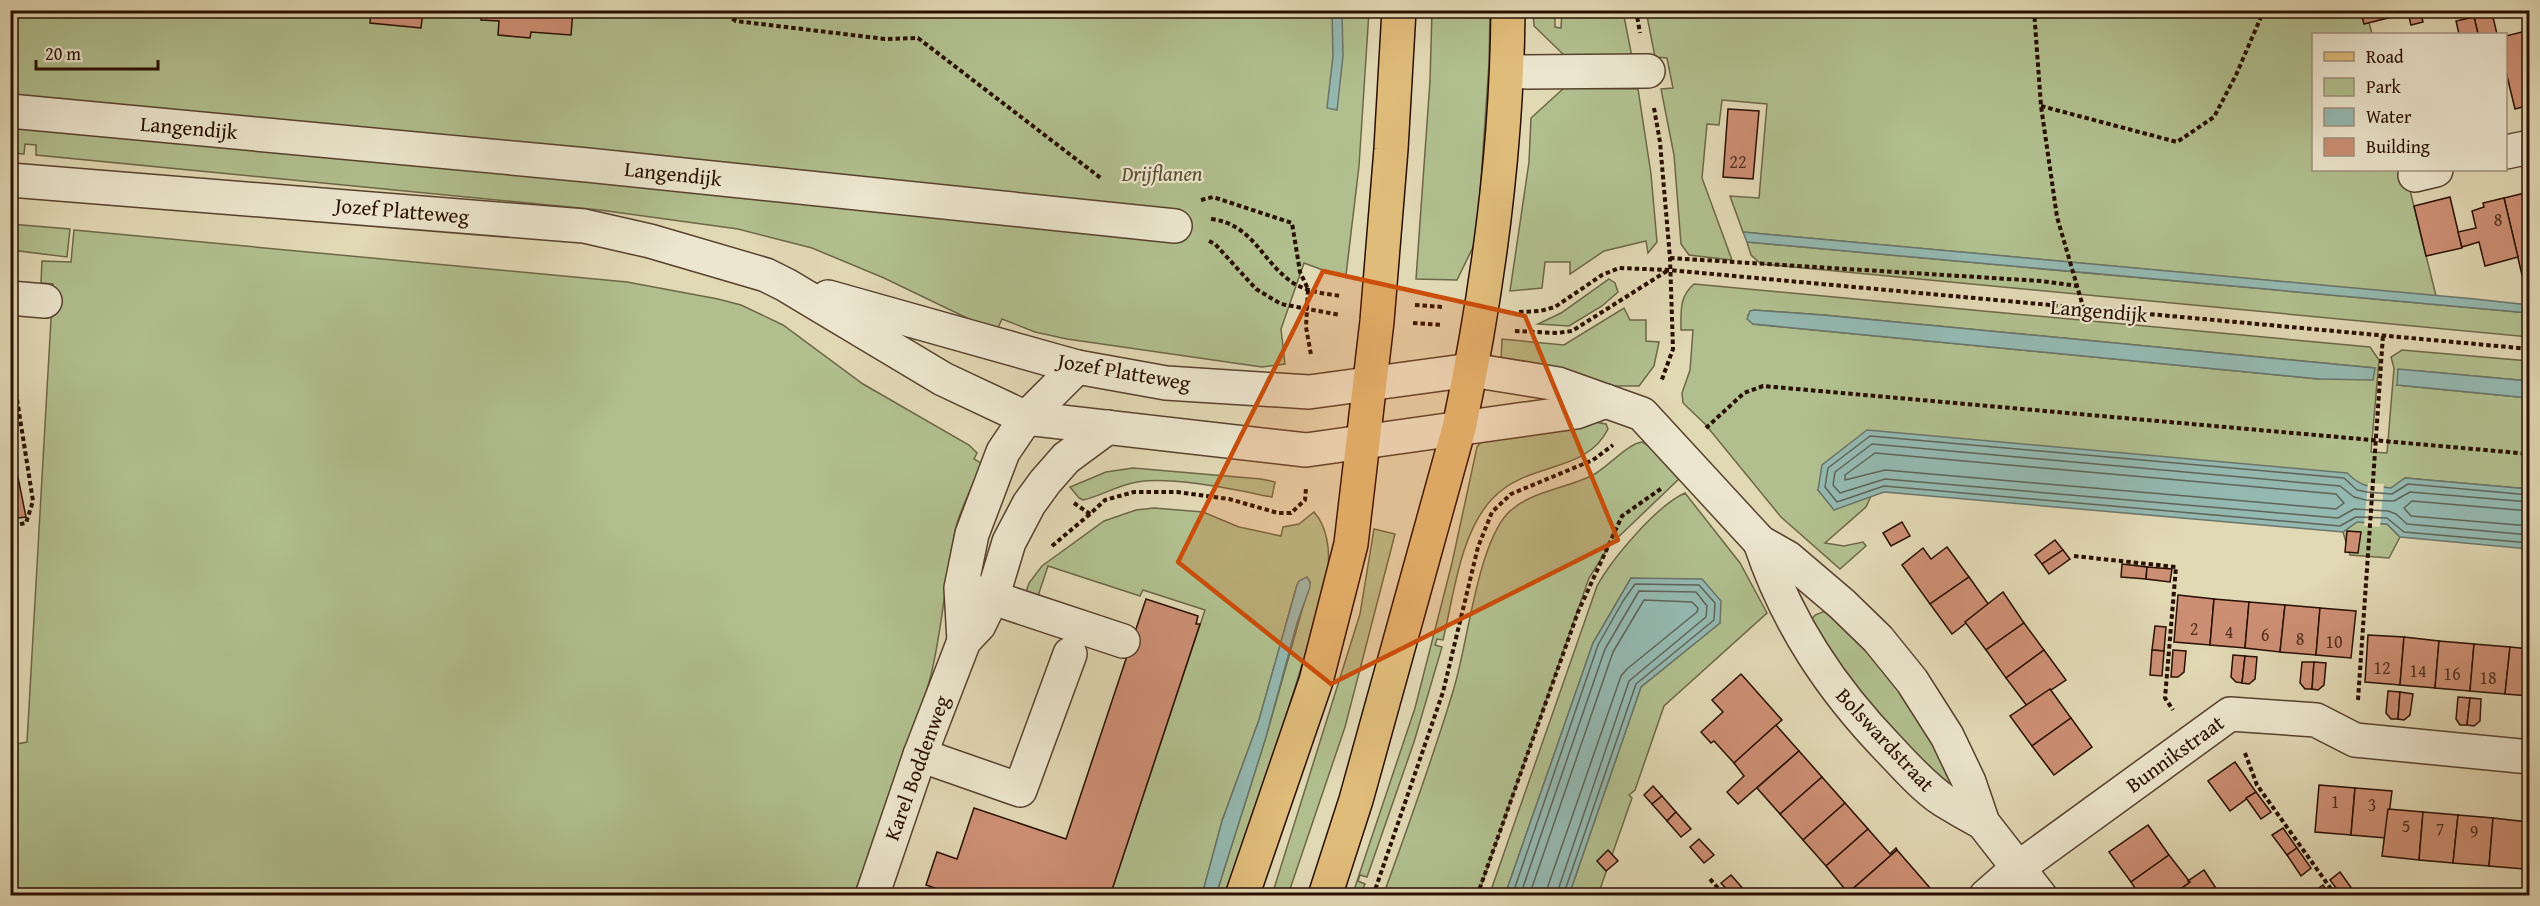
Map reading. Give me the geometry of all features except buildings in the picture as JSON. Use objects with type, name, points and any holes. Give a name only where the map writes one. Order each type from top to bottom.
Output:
[{"type":"main road","points":[[1242,896],[1319,669],[1351,544],[1361,442],[1377,321],[1392,148],[1399,10]]},
{"type":"main road","points":[[1325,896],[1356,800],[1459,428],[1471,370],[1489,263],[1502,159],[1508,72],[1508,10]]},
{"type":"street","points":[[1508,72],[1648,71]]},
{"type":"street","name":"Langendijk","points":[[10,111],[587,165],[1183,214]]},
{"type":"street","points":[[2507,152],[2529,147]]},
{"type":"street","name":"Jozef Platteweg","points":[[10,180],[584,226],[650,241],[766,275],[943,379],[1026,418],[1306,450],[1459,428]]},
{"type":"street","name":"Jozef Platteweg","points":[[786,285],[1077,367],[1166,382],[1309,392],[1471,370]]},
{"type":"street","points":[[10,298],[45,301]]},
{"type":"street","name":"Karel Boddenweg","points":[[964,641],[961,588],[976,523],[1003,452],[1026,418],[1077,367]]},
{"type":"street","name":"Bolswardstraat","points":[[1471,370],[1558,384],[1642,414],[1760,543],[1788,558],[1842,604],[1878,639],[1912,681],[1947,736],[1969,782],[1983,823],[2040,896]]},
{"type":"street","points":[[1459,428],[1576,412],[1606,401]]},
{"type":"street","name":"Karel Boddenweg","points":[[872,896],[920,755],[964,641],[979,625],[992,598],[1009,543],[1029,504],[1045,482],[1066,458],[1108,427]]},
{"type":"street","name":"Bolswardstraat","points":[[1760,543],[1773,582],[1829,680],[1862,721],[1906,767],[1941,799],[1983,823]]},
{"type":"street","points":[[961,588],[1123,640]]},
{"type":"street","points":[[920,755],[1020,790],[1070,654]]},
{"type":"street","name":"Bunnikstraat","points":[[1986,896],[2018,868],[2230,714],[2316,720],[2355,740],[2529,756]]},
{"type":"path","points":[[720,10],[736,21],[885,39],[918,38],[1102,180],[1112,185]]},
{"type":"path","points":[[1373,896],[1443,692],[1478,547],[1492,512],[1512,494],[1593,460],[1621,439],[1642,414],[1660,384],[1673,349],[1670,258],[1660,142],[1636,10]]},
{"type":"path","points":[[2034,10],[2041,106],[2057,217],[2084,310]]},
{"type":"path","points":[[2041,106],[2177,142],[2214,117],[2236,75],[2264,10]]},
{"type":"path","points":[[1213,197],[1292,223],[1300,272],[1308,290],[1289,281],[1257,243],[1238,229],[1217,220],[1183,214],[1213,197]]},
{"type":"path","points":[[1670,258],[2041,281],[2078,286]]},
{"type":"path","name":"Langendijk","points":[[1669,270],[2084,310],[2529,349]]},
{"type":"path","points":[[2355,740],[2383,335]]},
{"type":"path","points":[[10,355],[33,501],[26,523],[10,526]]},
{"type":"path","points":[[1477,896],[1578,612],[1622,516],[1687,461],[1726,408],[1744,393],[1762,386],[2529,454]]},
{"type":"path","points":[[1045,482],[1090,514],[1105,500],[1134,492],[1177,492],[1229,499],[1278,513],[1291,513],[1305,500],[1306,450]]},
{"type":"path","points":[[2074,556],[2176,567],[2165,698],[2193,741]]},
{"type":"path","points":[[2230,714],[2257,785],[2336,896]]},
{"type":"path","points":[[1710,879],[1725,896]]},
{"type":"highlighted area","points":[[1323,271],[1525,316],[1618,540],[1331,684],[1178,562]]},
{"type":"green space","name":"Drijflanen","points":[[10,11],[1369,11],[1359,166],[1346,275],[1331,273],[1304,263],[1281,329],[1285,364],[1262,367],[1067,339],[1035,332],[1002,319],[996,332],[884,278],[812,248],[738,229],[600,210],[36,155],[36,145],[25,144],[24,154],[11,153]]},
{"type":"green space","points":[[1432,11],[1490,11],[1489,63],[1477,239],[1457,280],[1416,279],[1430,81]]},
{"type":"green space","points":[[1533,11],[1555,11],[1555,27],[1561,28],[1562,11],[1623,11],[1632,57],[1565,56],[1534,26]]},
{"type":"green space","points":[[1646,11],[2366,11],[2372,33],[2312,33],[2312,171],[2405,171],[2436,296],[1743,232],[1730,196],[1759,198],[1767,104],[1722,100],[1719,125],[1707,124],[1702,178],[1732,260],[1689,255],[1681,244],[1674,155],[1661,89],[1673,88],[1667,58],[1655,57]]},
{"type":"green space","points":[[1564,88],[1638,89],[1651,174],[1657,242],[1648,253],[1646,241],[1604,251],[1570,274],[1570,262],[1545,262],[1542,288],[1510,291],[1529,162],[1531,118]]},
{"type":"green space","points":[[10,224],[70,229],[67,257],[11,250]]},
{"type":"green space","points":[[74,230],[627,282],[718,299],[741,305],[783,325],[863,384],[969,445],[977,453],[974,459],[981,463],[956,527],[931,675],[905,759],[854,895],[11,896],[11,745],[27,742],[53,284],[41,283],[42,261],[71,262]]},
{"type":"green space","points":[[1747,242],[2529,313],[2529,337],[1761,264],[1751,255]]},
{"type":"green space","points":[[1609,279],[1615,283],[1618,292],[1602,306],[1569,326],[1538,324],[1561,313]]},
{"type":"green space","points":[[1694,284],[2370,347],[2379,360],[2371,452],[2387,453],[2394,368],[2391,357],[2402,350],[2529,361],[2529,381],[2419,371],[2397,385],[2529,398],[2529,489],[2405,478],[2391,488],[2360,485],[1818,490],[1834,509],[1871,496],[1866,507],[1825,543],[1844,546],[1863,542],[1866,546],[1840,569],[1781,517],[1705,424],[1683,403],[1682,393],[1690,370],[1693,330],[1681,330],[1681,311],[1683,299]],"holes":[[[1754,310],[2375,368],[2319,379],[1753,324],[1748,315]]]},
{"type":"green space","points":[[1624,308],[1630,320],[1646,320],[1646,341],[1659,342],[1654,366],[1639,386],[1608,386],[1501,361],[1502,339],[1564,345]]},
{"type":"green space","points":[[1589,421],[1606,424],[1608,429],[1598,443],[1586,454],[1507,486],[1493,498],[1473,528],[1460,565],[1443,640],[1437,639],[1435,645],[1442,647],[1414,742],[1367,877],[1360,875],[1358,881],[1365,884],[1360,895],[1352,896],[1415,708],[1452,563],[1477,447],[1483,439]]},
{"type":"green space","points":[[1642,442],[1663,456],[1682,476],[1609,546],[1589,578],[1478,895],[1383,896],[1446,714],[1459,669],[1481,572],[1497,529],[1507,514],[1526,500],[1593,475],[1630,447]]},
{"type":"green space","points":[[1133,468],[1275,482],[1272,497],[1204,485],[1152,481],[1130,483],[1083,500],[1070,487],[1106,472]]},
{"type":"green space","points":[[1685,493],[1740,563],[1767,613],[1664,706],[1635,790],[1629,795],[1632,798],[1598,895],[1569,895],[1641,687],[1720,623],[1631,578],[1593,643],[1505,895],[1489,896],[1597,586],[1613,562],[1648,521]]},
{"type":"green space","points":[[1154,508],[1203,512],[1239,527],[1281,536],[1283,527],[1299,524],[1314,512],[1327,538],[1328,568],[1321,603],[1229,895],[1216,895],[1266,737],[1310,582],[1297,585],[1259,720],[1222,821],[1202,895],[1110,895],[1205,610],[1143,590],[1140,596],[1048,566],[1037,599],[1025,595],[1029,583],[1042,566],[1104,521],[1136,510]]},
{"type":"green space","points":[[2357,522],[2387,524],[2400,537],[2389,558],[2350,555],[2343,532]]},
{"type":"green space","points":[[1374,529],[1395,534],[1345,727],[1288,895],[1272,895],[1360,614]]},
{"type":"green space","points":[[1825,611],[1856,633],[1926,726],[1957,782],[1952,790],[1845,682],[1812,619],[1815,615]]},
{"type":"water","points":[[1332,11],[1342,11],[1343,56],[1337,110],[1327,108],[1333,56]]},
{"type":"water","points":[[1743,232],[2475,299],[2529,305],[2529,313],[1747,242]]},
{"type":"water","points":[[1750,311],[2375,368],[2373,380],[2319,379],[1753,324],[1747,319]]},
{"type":"water","points":[[2398,369],[2529,381],[2529,398],[2397,385]]},
{"type":"water","points":[[1867,430],[2347,473],[2358,482],[2372,487],[2391,488],[2405,478],[2529,489],[2529,549],[2400,537],[2387,524],[2357,522],[2343,532],[1884,492],[1834,510],[1818,490],[1822,465]]},
{"type":"water","points":[[1307,577],[1310,587],[1297,623],[1266,737],[1216,895],[1202,895],[1222,821],[1259,720],[1297,585],[1299,581]]},
{"type":"water","points":[[1631,578],[1702,579],[1721,601],[1720,623],[1641,687],[1569,895],[1505,895],[1593,643]]},
{"type":"pier","points":[[2368,483],[2384,484],[2380,527],[2364,526]]}]
